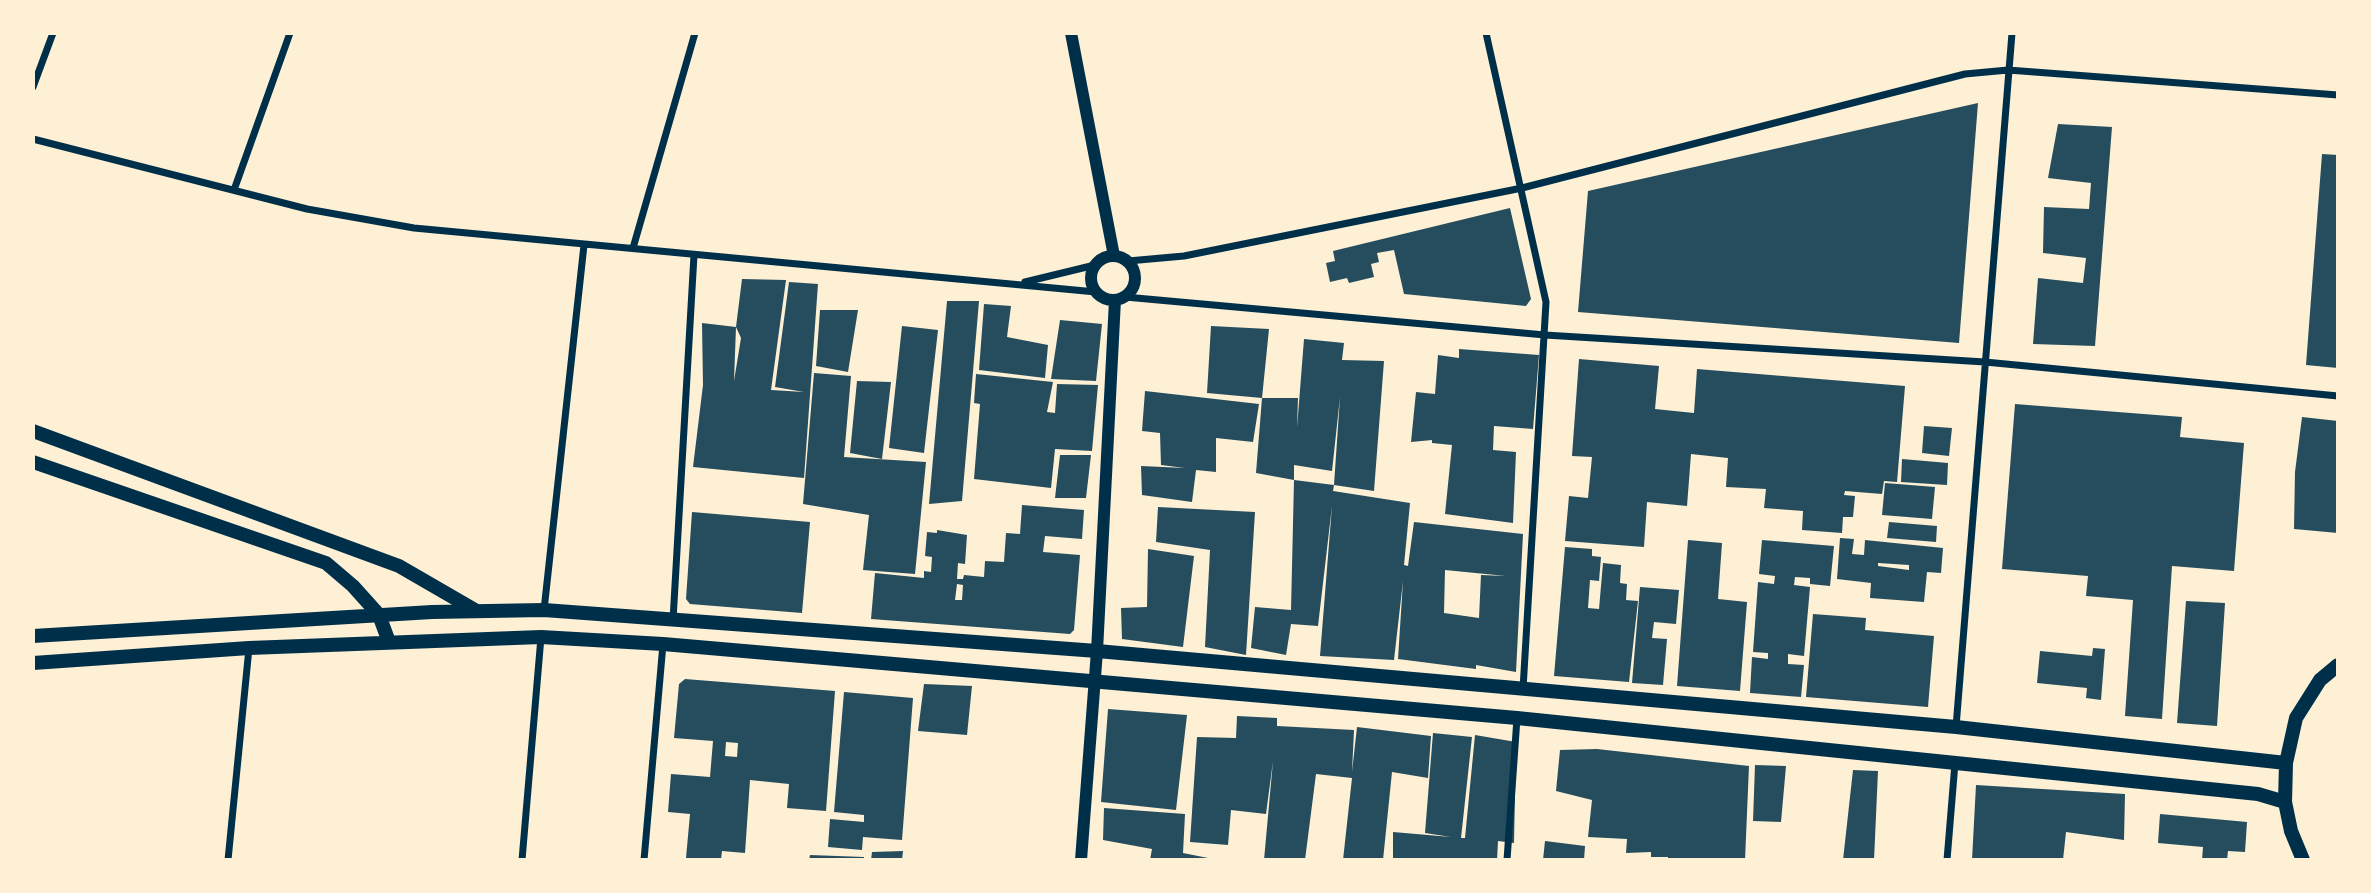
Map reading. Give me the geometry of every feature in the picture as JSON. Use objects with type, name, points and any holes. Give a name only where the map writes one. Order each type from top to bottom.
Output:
[{"type":"main road","points":[[33,431],[399,566],[475,610]]},
{"type":"main road","points":[[33,462],[326,562],[353,586],[379,615],[389,642]]},
{"type":"main road","points":[[33,636],[475,610],[544,610],[1097,651],[1956,727],[2286,763]]},
{"type":"main road","points":[[33,663],[249,648],[541,637],[663,644],[1517,718],[2258,794],[2286,802]]},
{"type":"main road","points":[[2303,860],[2291,831],[2286,802],[2286,763],[2296,718],[2320,680],[2338,665]]},
{"type":"street","points":[[33,87],[53,33]]},
{"type":"street","points":[[234,190],[290,33]]},
{"type":"street","points":[[633,248],[695,33]]},
{"type":"street","points":[[1071,33],[1114,256]]},
{"type":"street","points":[[1486,33],[1546,302],[1523,690]]},
{"type":"street","points":[[1956,727],[2012,33]]},
{"type":"street","points":[[1020,284],[1095,265],[1114,256],[1128,261],[1184,256],[1522,188],[1965,74],[2008,70],[2338,95]]},
{"type":"street","points":[[33,139],[307,209],[414,228],[1020,284],[1096,292],[1120,299],[1545,335],[1986,362],[2338,396]]},
{"type":"street","points":[[544,610],[584,245]]},
{"type":"street","points":[[673,620],[694,255]]},
{"type":"street","points":[[1081,860],[1120,299],[1136,281],[1128,261]]},
{"type":"street","points":[[1095,265],[1091,278],[1096,292]]},
{"type":"street","points":[[522,860],[541,637]]},
{"type":"street","points":[[644,860],[663,644]]},
{"type":"street","points":[[228,860],[249,648]]},
{"type":"street","points":[[1507,860],[1517,718]]},
{"type":"street","points":[[1947,860],[1955,763]]},
{"type":"building","points":[[1978,103],[1959,343],[1578,312],[1588,191]]},
{"type":"building","points":[[2058,124],[2112,127],[2095,346],[2033,344],[2038,278],[2083,283],[2086,258],[2043,253],[2044,207],[2089,209],[2091,183],[2048,178]]},
{"type":"building","points":[[2322,154],[2338,155],[2338,368],[2306,365]]},
{"type":"building","points":[[1510,208],[1531,299],[1526,306],[1404,294],[1394,250],[1377,253],[1379,262],[1371,264],[1374,277],[1349,283],[1347,278],[1330,282],[1326,263],[1335,261],[1333,251]]},
{"type":"building","points":[[742,279],[786,280],[771,390],[804,392],[775,387],[789,282],[818,284],[804,478],[693,467],[703,385],[702,323],[736,327]],"holes":[[[736,327],[741,338],[734,381]]]},
{"type":"building","points":[[947,301],[979,301],[962,501],[929,504]]},
{"type":"building","points":[[984,304],[1011,306],[1007,337],[1048,345],[1045,378],[979,370]]},
{"type":"building","points":[[820,310],[858,310],[848,372],[816,366]]},
{"type":"building","points":[[1060,320],[1102,324],[1096,381],[1051,379]]},
{"type":"building","points":[[902,326],[938,330],[924,453],[889,448]]},
{"type":"building","points":[[1211,326],[1269,329],[1262,398],[1207,393]]},
{"type":"building","points":[[1304,339],[1344,343],[1342,360],[1384,361],[1374,491],[1334,485],[1340,397],[1332,471],[1294,465],[1294,480],[1256,473],[1262,398],[1298,398],[1297,428]]},
{"type":"building","points":[[1459,349],[1539,355],[1533,429],[1494,426],[1493,450],[1516,452],[1513,523],[1445,514],[1452,445],[1432,443],[1432,440],[1411,442],[1416,392],[1435,394],[1438,355],[1459,358]]},
{"type":"building","points":[[1579,359],[1659,366],[1655,409],[1694,413],[1697,369],[1905,386],[1897,482],[1884,481],[1882,494],[1845,491],[1844,495],[1855,496],[1853,517],[1843,517],[1842,533],[1802,530],[1803,511],[1764,508],[1766,489],[1726,487],[1728,458],[1691,454],[1687,506],[1647,502],[1644,547],[1565,541],[1569,496],[1588,498],[1592,457],[1572,456]]},
{"type":"building","points":[[814,373],[851,376],[844,457],[926,462],[915,574],[863,570],[869,515],[803,504]]},
{"type":"building","points":[[976,374],[1053,382],[1047,412],[1055,413],[1057,384],[1098,385],[1092,451],[1055,449],[1051,488],[974,479],[980,404],[974,403]]},
{"type":"building","points":[[857,381],[891,382],[882,459],[850,453]]},
{"type":"building","points":[[1145,391],[1259,404],[1253,442],[1216,438],[1216,472],[1196,470],[1192,502],[1142,495],[1141,466],[1185,468],[1161,465],[1160,433],[1142,431]]},
{"type":"building","points":[[2015,404],[2182,417],[2180,437],[2244,443],[2234,571],[2172,566],[2162,719],[2125,716],[2133,600],[2086,596],[2088,576],[2002,569]]},
{"type":"building","points":[[2302,417],[2338,421],[2338,533],[2294,529],[2295,472]]},
{"type":"building","points":[[1924,426],[1952,428],[1949,456],[1922,453]]},
{"type":"building","points":[[1060,455],[1091,455],[1086,498],[1055,498]]},
{"type":"building","points":[[1902,459],[1948,463],[1947,485],[1901,482]]},
{"type":"building","points":[[1294,480],[1334,485],[1333,491],[1410,503],[1404,565],[1408,566],[1414,522],[1523,534],[1516,672],[1476,665],[1476,669],[1398,659],[1403,581],[1394,660],[1320,656],[1332,506],[1318,626],[1291,624],[1286,655],[1251,648],[1255,607],[1291,610]],"holes":[[[1445,570],[1506,576],[1481,575],[1479,618],[1444,613]]]},
{"type":"building","points":[[1885,483],[1935,487],[1932,519],[1882,515]]},
{"type":"building","points":[[1022,505],[1084,510],[1082,539],[1045,536],[1043,552],[1080,555],[1074,630],[1070,634],[871,619],[875,573],[924,578],[924,571],[931,572],[932,557],[925,556],[927,532],[937,533],[937,530],[967,535],[965,564],[958,563],[957,579],[963,579],[964,575],[984,577],[985,561],[1004,562],[1006,533],[1020,534]],"holes":[[[957,584],[963,585],[962,600],[955,600]]]},
{"type":"building","points":[[1158,507],[1255,512],[1246,655],[1205,647],[1210,550],[1156,542]]},
{"type":"building","points":[[692,512],[810,522],[802,613],[690,604],[686,599]]},
{"type":"building","points":[[1889,522],[1937,526],[1936,542],[1887,538]]},
{"type":"building","points":[[1840,538],[1854,539],[1852,554],[1864,555],[1865,540],[1943,548],[1941,573],[1927,572],[1924,602],[1870,598],[1871,583],[1837,579]],"holes":[[[1878,563],[1909,565],[1909,570],[1878,566]]]},
{"type":"building","points":[[1688,540],[1722,543],[1718,599],[1747,602],[1740,691],[1677,686]]},
{"type":"building","points":[[1762,540],[1834,546],[1830,586],[1810,584],[1810,578],[1795,577],[1794,585],[1810,587],[1804,656],[1788,654],[1788,664],[1804,665],[1801,697],[1750,693],[1752,657],[1768,659],[1768,653],[1753,652],[1758,582],[1774,584],[1775,576],[1759,574]]},
{"type":"building","points":[[1565,547],[1592,549],[1592,556],[1601,557],[1599,581],[1590,580],[1588,608],[1599,609],[1603,563],[1621,565],[1620,583],[1627,584],[1626,600],[1638,601],[1629,682],[1554,676]]},
{"type":"building","points":[[1148,549],[1194,556],[1183,647],[1122,639],[1121,608],[1147,607]]},
{"type":"building","points":[[1640,587],[1679,590],[1676,624],[1654,622],[1652,638],[1667,639],[1663,685],[1632,683]]},
{"type":"building","points":[[2186,601],[2225,603],[2217,726],[2177,723]]},
{"type":"building","points":[[1813,614],[1866,618],[1865,630],[1934,636],[1928,707],[1806,697]]},
{"type":"building","points":[[2093,648],[2105,649],[2101,700],[2086,698],[2087,688],[2037,683],[2040,651],[2092,656]]},
{"type":"building","points":[[685,679],[835,691],[826,811],[787,808],[789,784],[750,780],[745,853],[722,851],[721,860],[686,858],[690,814],[668,812],[671,774],[710,777],[713,741],[674,738],[679,684]],"holes":[[[726,742],[738,743],[737,757],[725,756]]]},
{"type":"building","points":[[924,684],[972,686],[967,735],[918,731]]},
{"type":"building","points":[[844,692],[913,698],[902,840],[863,837],[862,850],[828,847],[830,819],[864,822],[864,815],[834,812]]},
{"type":"building","points":[[1108,709],[1187,715],[1176,810],[1101,802]]},
{"type":"building","points":[[1237,716],[1277,718],[1277,726],[1354,730],[1352,772],[1357,727],[1431,736],[1428,778],[1392,772],[1383,860],[1343,860],[1352,778],[1316,774],[1305,860],[1264,860],[1273,761],[1266,814],[1231,810],[1228,845],[1190,842],[1197,737],[1236,738]]},
{"type":"building","points":[[1433,733],[1472,737],[1461,838],[1465,838],[1475,735],[1516,742],[1514,843],[1498,841],[1497,860],[1393,860],[1393,832],[1451,837],[1425,833]]},
{"type":"building","points":[[1597,749],[1749,766],[1745,860],[1668,860],[1668,857],[1651,857],[1651,852],[1626,853],[1627,839],[1588,837],[1592,800],[1556,791],[1560,750]]},
{"type":"building","points":[[1755,765],[1786,766],[1781,822],[1753,821]]},
{"type":"building","points":[[1853,770],[1878,771],[1874,860],[1843,860]]},
{"type":"building","points":[[1976,785],[2125,794],[2124,840],[2066,832],[2063,860],[1972,860]]},
{"type":"building","points":[[1104,808],[1185,814],[1183,853],[1218,860],[1150,860],[1152,849],[1103,840]]},
{"type":"building","points":[[2160,814],[2247,822],[2245,852],[2228,851],[2227,860],[2202,860],[2203,847],[2158,843]]},
{"type":"building","points":[[1545,841],[1585,846],[1584,860],[1543,860]]},
{"type":"building","points":[[903,851],[902,860],[871,860],[872,852]]},
{"type":"building","points":[[810,855],[864,857],[864,860],[809,860]]}]
